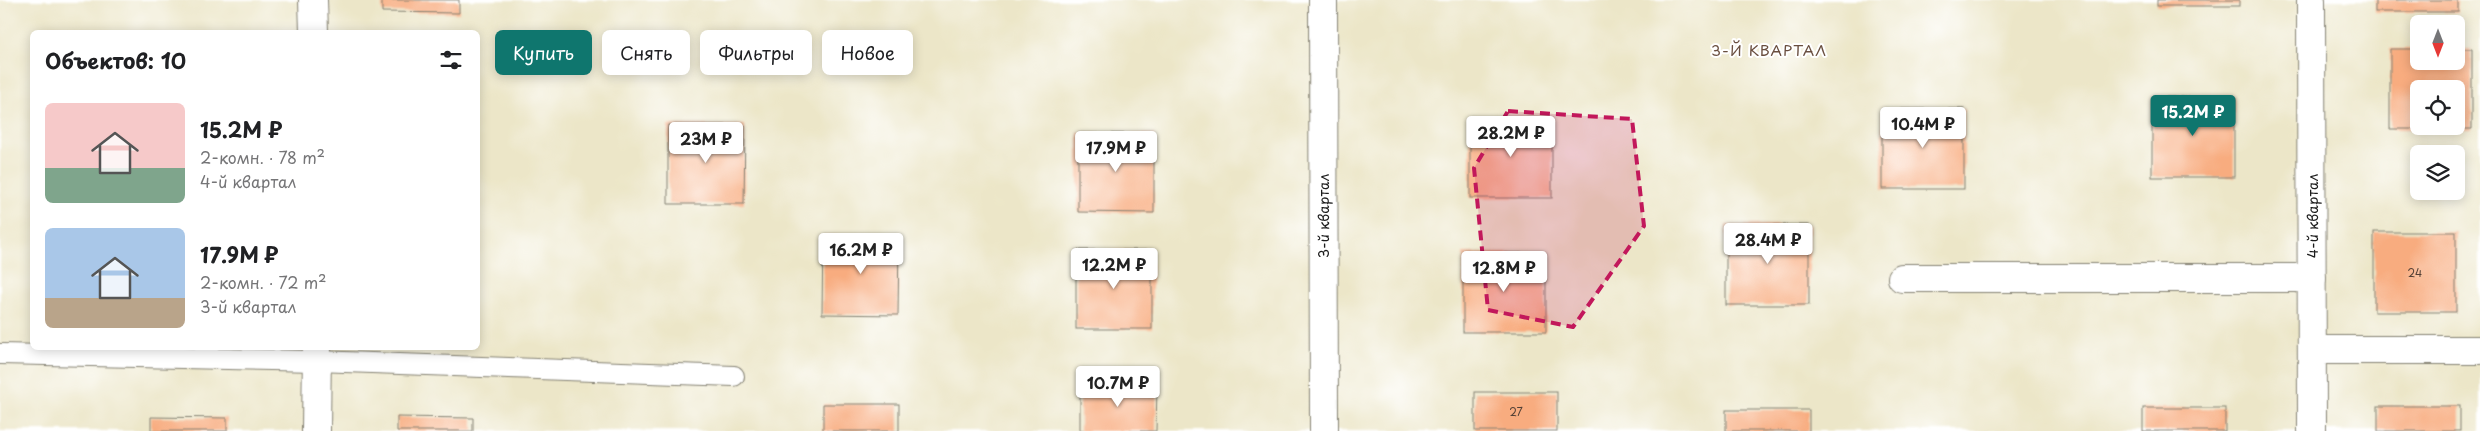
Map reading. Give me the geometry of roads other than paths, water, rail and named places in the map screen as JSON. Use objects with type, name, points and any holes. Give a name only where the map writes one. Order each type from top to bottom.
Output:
[{"type":"street","points":[[313,0],[314,30]]},
{"type":"street","name":"3-й квартал","points":[[1323,0],[1324,431]]},
{"type":"street","name":"4-й квартал","points":[[2311,0],[2312,431]]},
{"type":"street","points":[[1902,278],[2312,278]]},
{"type":"street","points":[[2312,350],[2480,350]]},
{"type":"street","points":[[316,431],[317,354]]},
{"type":"lane","points":[[0,354],[317,354],[734,376]]},
{"type":"district","name":"3-Й КВАРТАЛ","points":[[1769,49]]}]
